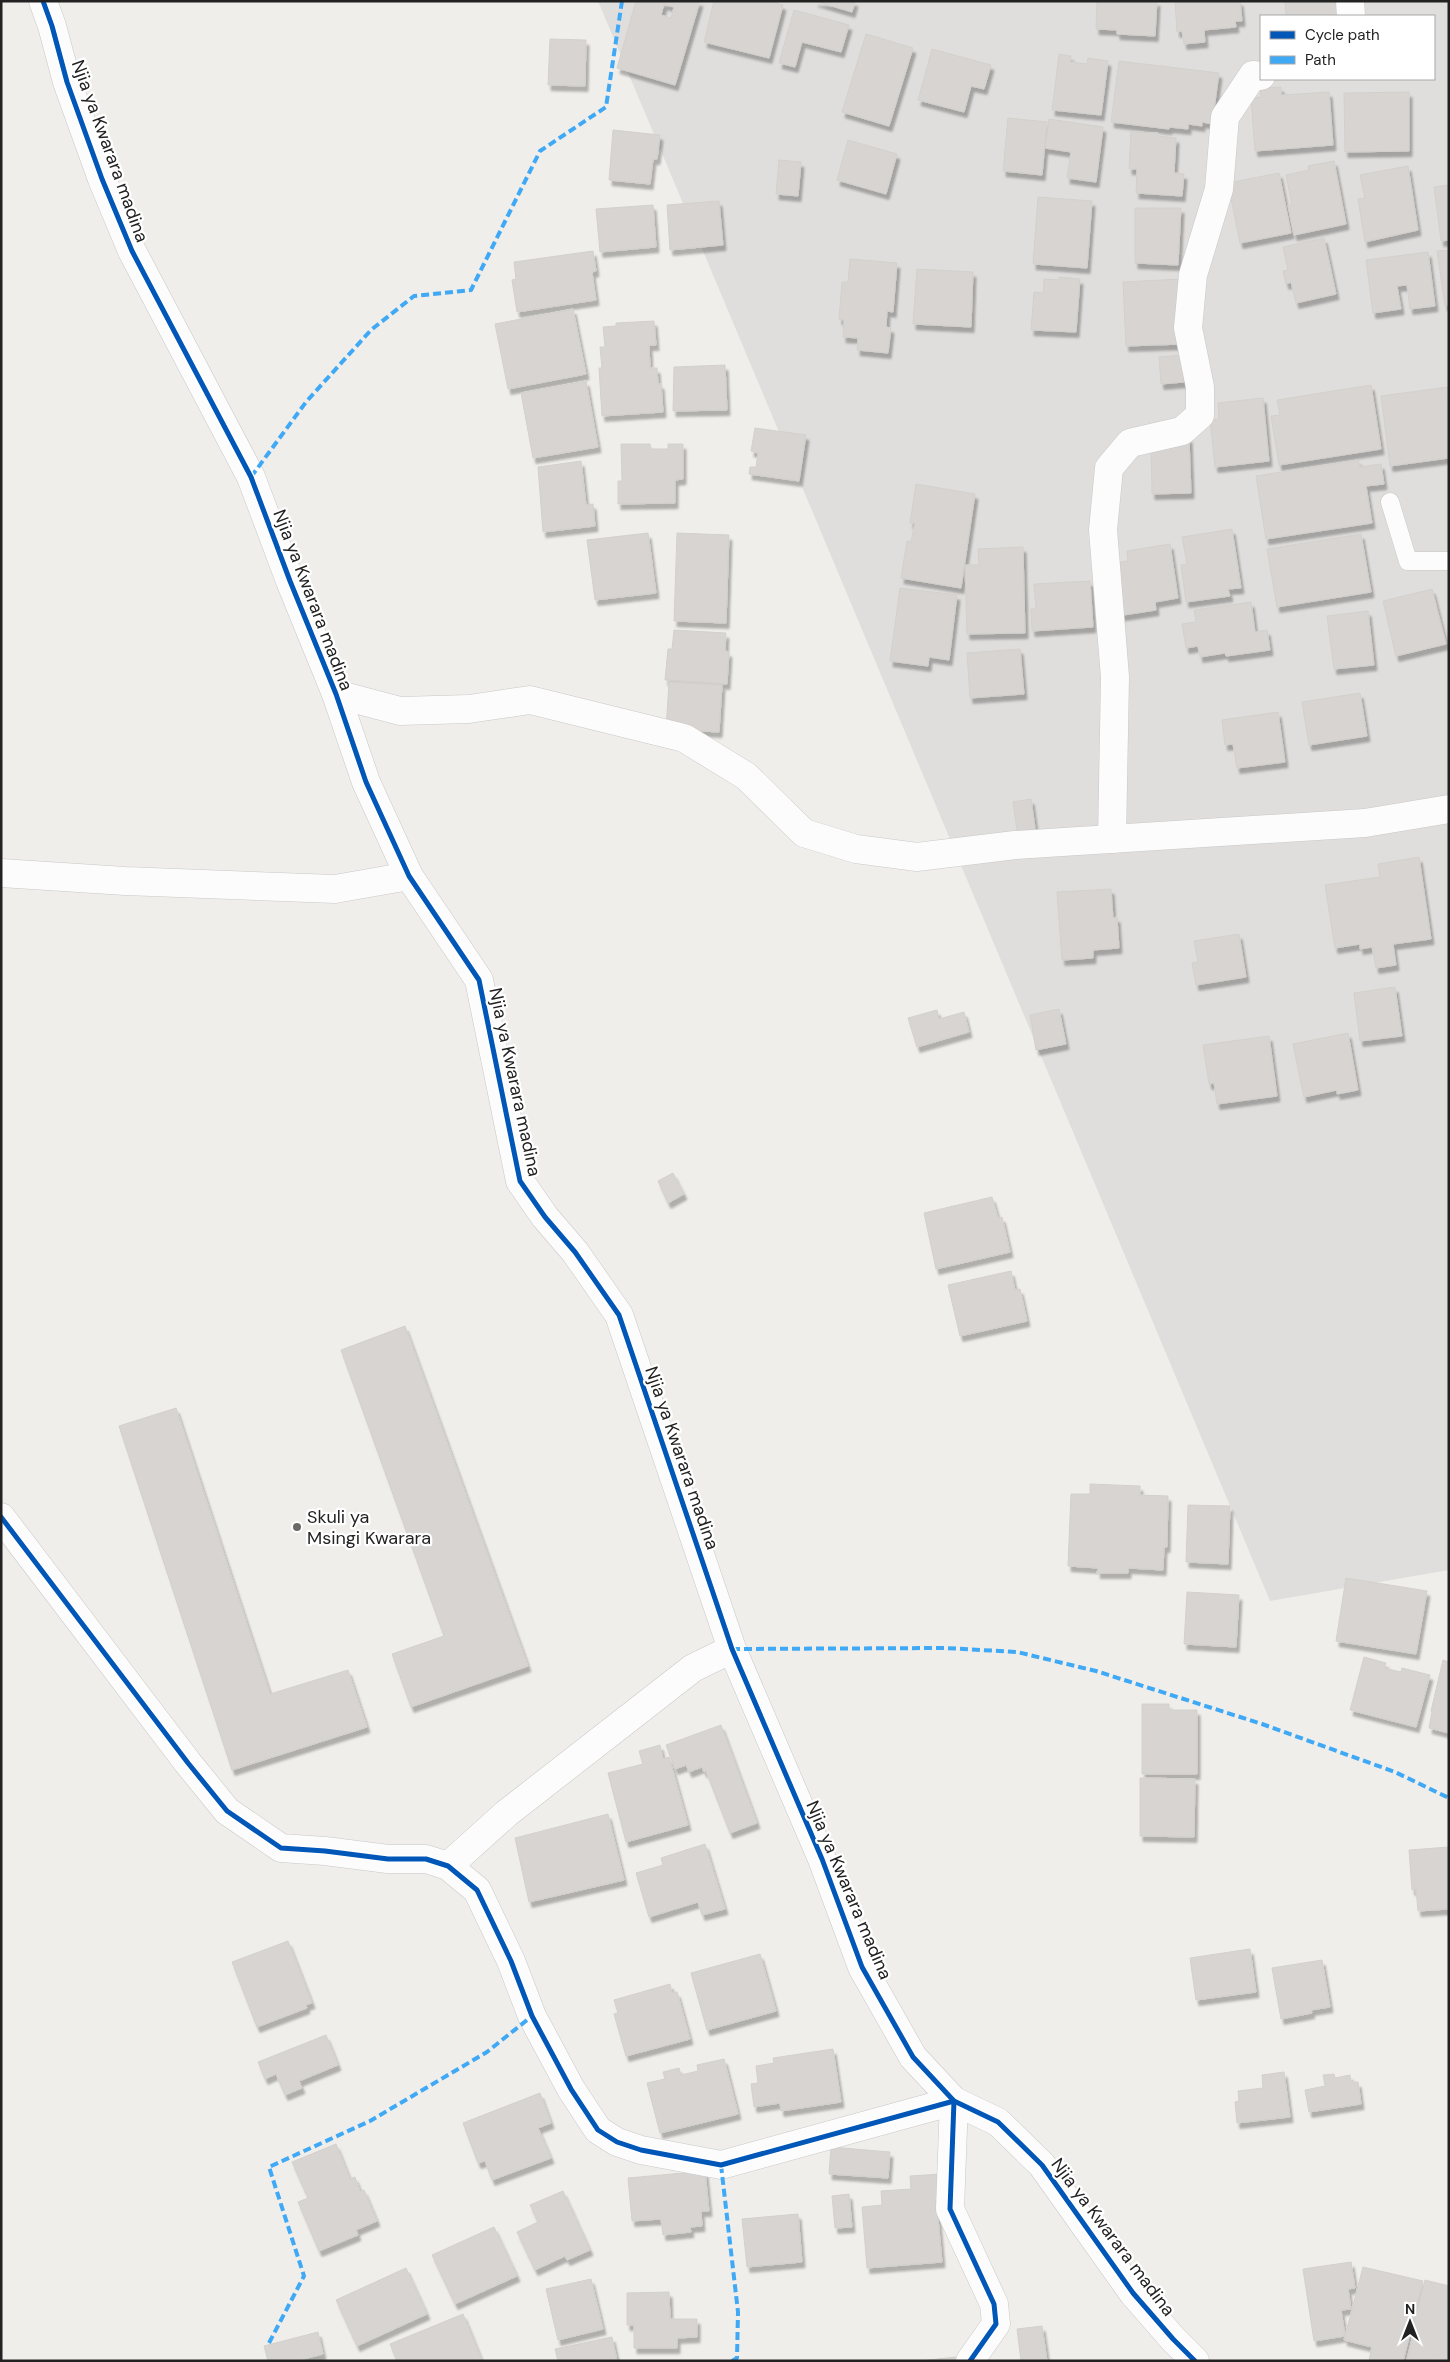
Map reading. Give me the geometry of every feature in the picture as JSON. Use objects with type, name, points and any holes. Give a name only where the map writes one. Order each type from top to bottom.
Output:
[{"type":"street","name":"Njia ya Kwarara madina","points":[[43,1],[52,26],[66,82],[124,233],[251,477],[290,581],[336,694],[366,782],[409,876],[479,980],[520,1182],[575,1252],[619,1315],[732,1649],[822,1860],[862,1967],[913,2057],[954,2101],[998,2122],[1042,2165],[1133,2293],[1195,2361]]},
{"type":"street","points":[[1350,1],[1351,15]]},
{"type":"street","points":[[1112,839],[1115,678],[1103,530],[1109,468],[1130,443],[1182,431],[1200,415],[1200,387],[1188,328],[1193,275],[1219,189],[1224,117],[1253,75],[1260,76]]},
{"type":"street","points":[[336,694],[400,711],[469,709],[530,700],[684,738],[746,776],[804,833],[856,849],[916,856],[1015,845],[1365,823],[1449,809]]},
{"type":"street","points":[[1,874],[335,889],[409,876]]},
{"type":"street","points":[[1,1517],[188,1763],[227,1811],[281,1848],[325,1850],[388,1860],[426,1860],[448,1866],[476,1890],[511,1961],[532,2016],[571,2089],[598,2130],[617,2142],[641,2150],[721,2165],[954,2101],[950,2209],[994,2304],[997,2319],[996,2324],[970,2361]]},
{"type":"street","points":[[448,1866],[507,1813],[693,1668],[732,1649]]},
{"type":"lane","points":[[1390,502],[1408,562],[1449,562]]},
{"type":"shaded area","points":[[598,1],[1449,1],[1449,1570],[1270,1601]]},
{"type":"building","points":[[636,1],[700,1],[675,85],[617,68]],"holes":[[[664,4],[674,7],[671,18],[661,15]]]},
{"type":"building","points":[[714,1],[770,1],[783,5],[769,58],[704,42]]},
{"type":"building","points":[[815,1],[855,1],[852,12]]},
{"type":"building","points":[[1097,1],[1157,1],[1155,36],[1117,34],[1117,30],[1096,29]]},
{"type":"building","points":[[1175,1],[1240,1],[1242,21],[1235,21],[1236,27],[1204,30],[1205,42],[1184,44],[1182,31],[1177,32]]},
{"type":"building","points":[[1285,1],[1339,1],[1339,15],[1286,15]]},
{"type":"building","points":[[794,10],[849,25],[841,52],[802,42],[795,67],[779,63]]},
{"type":"building","points":[[866,34],[913,48],[889,126],[842,112]]},
{"type":"building","points":[[550,39],[586,40],[585,86],[548,85]]},
{"type":"building","points":[[932,49],[991,65],[984,89],[971,86],[964,112],[918,100]]},
{"type":"building","points":[[1059,54],[1071,56],[1070,62],[1087,64],[1088,58],[1108,61],[1101,115],[1052,110]]},
{"type":"building","points":[[1119,61],[1219,73],[1212,124],[1202,122],[1202,126],[1188,124],[1188,129],[1169,127],[1169,129],[1111,122]]},
{"type":"building","points":[[1281,87],[1281,95],[1329,92],[1333,145],[1255,151],[1251,98],[1261,97],[1260,88]]},
{"type":"building","points":[[1409,92],[1409,151],[1345,152],[1344,93]]},
{"type":"building","points":[[1008,118],[1047,122],[1042,175],[1003,171]]},
{"type":"building","points":[[1049,119],[1103,127],[1096,182],[1067,178],[1071,152],[1045,148]]},
{"type":"building","points":[[613,130],[660,135],[657,159],[653,159],[650,184],[609,180]]},
{"type":"building","points":[[1131,132],[1158,133],[1158,136],[1176,138],[1174,173],[1184,174],[1182,196],[1136,193],[1137,169],[1129,169]]},
{"type":"building","points":[[848,140],[897,154],[886,194],[837,180]]},
{"type":"building","points":[[779,160],[801,162],[798,196],[776,194]]},
{"type":"building","points":[[1334,161],[1346,224],[1294,235],[1288,205],[1292,205],[1286,175],[1309,170],[1308,166]]},
{"type":"building","points":[[1408,166],[1418,230],[1365,242],[1358,199],[1365,198],[1360,175]]},
{"type":"building","points":[[1279,173],[1291,233],[1240,243],[1228,183]]},
{"type":"building","points":[[1449,185],[1449,240],[1441,241],[1434,187]]},
{"type":"building","points":[[1038,197],[1092,201],[1087,268],[1033,264]]},
{"type":"building","points":[[719,201],[723,245],[670,250],[667,205]]},
{"type":"building","points":[[653,205],[656,247],[600,252],[596,209]]},
{"type":"building","points":[[1135,208],[1181,208],[1178,265],[1135,263]]},
{"type":"building","points":[[1324,238],[1336,294],[1296,303],[1291,282],[1286,284],[1283,271],[1288,270],[1283,247]]},
{"type":"building","points":[[1449,250],[1449,305],[1445,306],[1437,251]]},
{"type":"building","points":[[593,251],[596,271],[592,272],[596,300],[517,312],[512,280],[516,279],[514,262]]},
{"type":"building","points":[[1428,252],[1435,306],[1410,309],[1407,285],[1397,286],[1401,309],[1373,313],[1366,260]]},
{"type":"building","points":[[850,259],[897,263],[893,312],[887,311],[886,327],[891,328],[888,353],[857,350],[858,338],[843,337],[844,320],[839,319],[842,282],[848,282]]},
{"type":"building","points":[[917,269],[973,272],[971,327],[913,324]]},
{"type":"building","points":[[1059,277],[1080,279],[1076,332],[1031,330],[1034,292],[1043,293],[1044,279],[1059,280]]},
{"type":"building","points":[[1181,279],[1184,344],[1126,346],[1123,282]]},
{"type":"building","points":[[573,309],[586,374],[508,389],[495,324]]},
{"type":"building","points":[[654,321],[656,345],[649,345],[650,368],[657,368],[658,384],[661,384],[663,412],[602,416],[599,368],[602,368],[600,347],[605,347],[603,327],[616,326],[616,323]]},
{"type":"building","points":[[1182,355],[1184,382],[1161,384],[1159,357]]},
{"type":"building","points":[[725,365],[727,410],[673,411],[674,367]]},
{"type":"building","points":[[586,381],[598,447],[533,458],[521,393]]},
{"type":"building","points":[[1371,385],[1381,449],[1279,465],[1271,416],[1280,415],[1277,400]]},
{"type":"building","points":[[1448,387],[1449,458],[1390,466],[1381,396]]},
{"type":"building","points":[[1263,398],[1269,461],[1215,467],[1210,420],[1219,419],[1218,403]]},
{"type":"building","points":[[755,428],[806,435],[799,481],[749,474],[750,467],[756,467],[758,453],[751,451]]},
{"type":"building","points":[[1189,437],[1191,493],[1152,494],[1151,447]]},
{"type":"building","points":[[621,444],[650,444],[651,449],[668,449],[668,444],[683,444],[683,479],[675,480],[675,503],[618,504],[618,481],[622,481]]},
{"type":"building","points":[[1358,460],[1360,467],[1381,464],[1384,484],[1366,486],[1372,523],[1266,539],[1256,476]]},
{"type":"building","points":[[581,461],[586,505],[593,504],[595,526],[543,532],[538,467]]},
{"type":"building","points":[[916,484],[975,494],[961,588],[901,578],[907,541],[911,542],[915,523],[910,523]]},
{"type":"building","points":[[1232,529],[1241,588],[1228,589],[1230,596],[1186,602],[1181,565],[1187,564],[1182,537]]},
{"type":"building","points":[[648,533],[656,593],[595,600],[587,540]]},
{"type":"building","points":[[677,533],[729,535],[726,623],[674,621]]},
{"type":"building","points":[[1361,534],[1371,592],[1277,607],[1267,549]]},
{"type":"building","points":[[1170,544],[1178,598],[1155,602],[1156,610],[1117,616],[1109,564],[1128,561],[1127,551]]},
{"type":"building","points":[[1023,547],[1025,633],[967,634],[965,565],[979,565],[978,549]]},
{"type":"building","points":[[1090,581],[1093,627],[1032,631],[1031,609],[1036,609],[1034,584]]},
{"type":"building","points":[[900,588],[957,595],[949,660],[929,657],[928,666],[890,661]]},
{"type":"building","points":[[1432,589],[1446,644],[1396,656],[1383,601]]},
{"type":"building","points":[[1251,602],[1255,632],[1267,630],[1270,650],[1226,656],[1225,653],[1200,657],[1198,646],[1186,648],[1182,624],[1196,622],[1194,610]]},
{"type":"building","points":[[1368,611],[1374,665],[1334,669],[1327,616]]},
{"type":"building","points":[[674,630],[726,633],[725,651],[729,652],[727,684],[665,680],[668,649],[672,649]]},
{"type":"building","points":[[1020,649],[1024,694],[970,698],[967,653]]},
{"type":"building","points":[[669,682],[722,685],[719,732],[666,729]]},
{"type":"building","points":[[1360,693],[1367,736],[1309,745],[1302,702]]},
{"type":"building","points":[[1278,712],[1285,762],[1237,768],[1233,744],[1225,745],[1222,720]]},
{"type":"building","points":[[1031,799],[1036,835],[1018,837],[1013,802]]},
{"type":"building","points":[[1419,857],[1431,939],[1393,944],[1396,965],[1376,968],[1372,947],[1360,949],[1360,944],[1335,948],[1325,885],[1380,877],[1378,864]]},
{"type":"building","points":[[1111,889],[1113,918],[1117,917],[1119,948],[1093,950],[1093,958],[1062,960],[1057,892]]},
{"type":"building","points":[[1239,934],[1246,977],[1196,985],[1192,963],[1198,962],[1194,941]]},
{"type":"building","points":[[1395,987],[1402,1036],[1360,1041],[1354,993]]},
{"type":"building","points":[[1059,1009],[1066,1044],[1036,1050],[1030,1015]]},
{"type":"building","points":[[937,1010],[939,1019],[964,1012],[969,1032],[917,1047],[908,1018]]},
{"type":"building","points":[[1348,1033],[1358,1090],[1337,1094],[1337,1090],[1304,1097],[1293,1044]]},
{"type":"building","points":[[1269,1036],[1277,1096],[1217,1104],[1214,1083],[1209,1084],[1203,1045]]},
{"type":"building","points":[[673,1173],[684,1194],[668,1203],[658,1181]]},
{"type":"building","points":[[992,1197],[998,1218],[1002,1217],[1010,1252],[936,1269],[924,1213]]},
{"type":"building","points":[[1011,1271],[1015,1290],[1020,1289],[1027,1321],[960,1336],[948,1285]]},
{"type":"building","points":[[405,1326],[528,1666],[411,1707],[392,1654],[444,1636],[341,1350]]},
{"type":"building","points":[[176,1408],[270,1694],[348,1670],[367,1727],[232,1770],[119,1426]]},
{"type":"building","points":[[1090,1484],[1140,1486],[1140,1495],[1168,1496],[1167,1547],[1164,1547],[1163,1570],[1128,1568],[1128,1573],[1097,1573],[1098,1568],[1068,1566],[1071,1494],[1090,1494]]},
{"type":"building","points":[[1188,1505],[1230,1506],[1228,1564],[1186,1562]]},
{"type":"building","points":[[1346,1578],[1427,1591],[1416,1654],[1336,1641]]},
{"type":"building","points":[[1187,1592],[1239,1595],[1236,1647],[1184,1644]]},
{"type":"building","points":[[1364,1657],[1386,1663],[1384,1668],[1401,1672],[1402,1668],[1430,1675],[1416,1727],[1350,1710]]},
{"type":"building","points":[[1443,1660],[1449,1662],[1449,1733],[1429,1728]]},
{"type":"building","points":[[1142,1704],[1169,1704],[1169,1710],[1197,1710],[1197,1774],[1142,1774]]},
{"type":"building","points":[[721,1725],[757,1823],[730,1833],[706,1771],[704,1772],[702,1767],[689,1772],[686,1765],[675,1769],[666,1745]]},
{"type":"building","points":[[660,1745],[663,1759],[669,1757],[688,1825],[626,1842],[608,1773],[643,1764],[639,1751]]},
{"type":"building","points":[[1140,1778],[1195,1779],[1194,1837],[1140,1836]]},
{"type":"building","points":[[608,1814],[624,1880],[529,1902],[515,1838]]},
{"type":"building","points":[[705,1844],[725,1909],[702,1915],[698,1902],[649,1917],[636,1873],[663,1865],[661,1858]]},
{"type":"building","points":[[1449,1847],[1449,1909],[1418,1911],[1416,1889],[1412,1890],[1409,1850]]},
{"type":"building","points":[[288,1941],[312,2003],[306,2005],[307,2008],[257,2027],[232,1962]]},
{"type":"building","points":[[1250,1949],[1256,1992],[1196,2000],[1190,1958]]},
{"type":"building","points":[[760,1954],[776,2011],[707,2030],[691,1973]]},
{"type":"building","points":[[1322,1960],[1330,2007],[1311,2010],[1312,2013],[1281,2019],[1272,1968]]},
{"type":"building","points":[[670,1984],[672,1993],[677,1992],[690,2039],[626,2056],[614,2014],[618,2013],[614,2000]]},
{"type":"building","points":[[326,2035],[338,2065],[299,2081],[302,2088],[285,2095],[276,2074],[265,2079],[258,2062]]},
{"type":"building","points":[[833,2049],[841,2102],[781,2111],[780,2103],[754,2107],[751,2084],[758,2083],[756,2066],[774,2063],[773,2058]]},
{"type":"building","points":[[724,2059],[738,2114],[660,2133],[647,2083],[665,2079],[663,2072],[679,2068],[681,2075],[698,2071],[697,2065]]},
{"type":"building","points":[[1284,2072],[1290,2117],[1237,2123],[1235,2102],[1239,2101],[1238,2091],[1263,2088],[1262,2075]]},
{"type":"building","points":[[1334,2074],[1335,2078],[1350,2075],[1351,2082],[1358,2082],[1361,2104],[1309,2112],[1305,2090],[1325,2086],[1323,2075]]},
{"type":"building","points":[[540,2093],[551,2123],[538,2128],[551,2158],[492,2180],[485,2161],[478,2163],[463,2123]]},
{"type":"building","points":[[336,2144],[350,2179],[355,2177],[360,2191],[364,2190],[377,2221],[356,2230],[358,2235],[319,2251],[298,2202],[308,2198],[292,2162]]},
{"type":"building","points":[[831,2147],[890,2152],[888,2178],[829,2174]]},
{"type":"building","points":[[705,2171],[709,2211],[701,2211],[702,2226],[690,2227],[691,2232],[663,2235],[661,2219],[632,2221],[628,2178]]},
{"type":"building","points":[[941,2174],[937,2207],[942,2262],[867,2268],[862,2207],[882,2205],[881,2191],[911,2189],[910,2176]]},
{"type":"building","points":[[563,2191],[590,2250],[567,2260],[565,2256],[535,2270],[517,2232],[538,2222],[530,2205]]},
{"type":"building","points":[[849,2194],[852,2227],[835,2228],[832,2196]]},
{"type":"building","points":[[798,2214],[802,2262],[747,2267],[742,2219]]},
{"type":"building","points":[[494,2227],[517,2276],[455,2304],[432,2255]]},
{"type":"building","points":[[1351,2262],[1355,2288],[1348,2289],[1351,2309],[1341,2310],[1345,2336],[1314,2341],[1303,2269]]},
{"type":"building","points":[[1363,2267],[1423,2281],[1403,2361],[1369,2360],[1372,2347],[1344,2340]]},
{"type":"building","points":[[406,2268],[427,2314],[357,2346],[336,2300]]},
{"type":"building","points":[[591,2279],[603,2329],[558,2340],[546,2289]]},
{"type":"building","points":[[1425,2280],[1449,2286],[1449,2361],[1407,2359]]},
{"type":"building","points":[[669,2292],[670,2319],[697,2319],[697,2337],[677,2338],[677,2348],[634,2348],[634,2325],[627,2325],[627,2293]]},
{"type":"building","points":[[463,2314],[482,2361],[397,2361],[390,2344]]},
{"type":"building","points":[[1042,2326],[1047,2361],[1021,2361],[1017,2329]]},
{"type":"building","points":[[318,2332],[323,2354],[296,2361],[268,2361],[264,2346]]},
{"type":"building","points":[[612,2337],[617,2361],[558,2361],[555,2349]]},
{"type":"building","points":[[964,2356],[964,2361],[920,2361]]},
{"type":"marked path","points":[[251,477],[306,402],[371,330],[414,296],[471,290],[540,151],[606,107],[622,1]]},
{"type":"marked path","points":[[732,1649],[945,1648],[1017,1652],[1096,1671],[1262,1724],[1395,1772],[1449,1798]]},
{"type":"marked path","points":[[269,2343],[304,2276],[269,2167],[370,2121],[487,2052],[532,2016]]},
{"type":"marked path","points":[[721,2165],[738,2312],[737,2358],[732,2361]]},
{"type":"cycle path","points":[[43,1],[52,26],[67,82],[102,179],[132,251],[251,477],[290,581],[336,694],[366,782],[409,876],[479,980],[520,1181],[545,1217],[575,1252],[619,1315],[732,1649],[822,1859],[862,1967],[913,2057],[954,2101],[998,2122],[1042,2165],[1133,2293],[1195,2361]]},
{"type":"cycle path","points":[[1,1517],[188,1763],[227,1811],[281,1848],[325,1851],[388,1859],[426,1859],[448,1866],[477,1890],[511,1961],[532,2016],[571,2089],[598,2130],[617,2142],[641,2150],[721,2165],[954,2101],[950,2209],[994,2304],[996,2324],[970,2361]]},
{"type":"place","name":"Skuli ya Msingi Kwarara","points":[[297,1527]]}]
